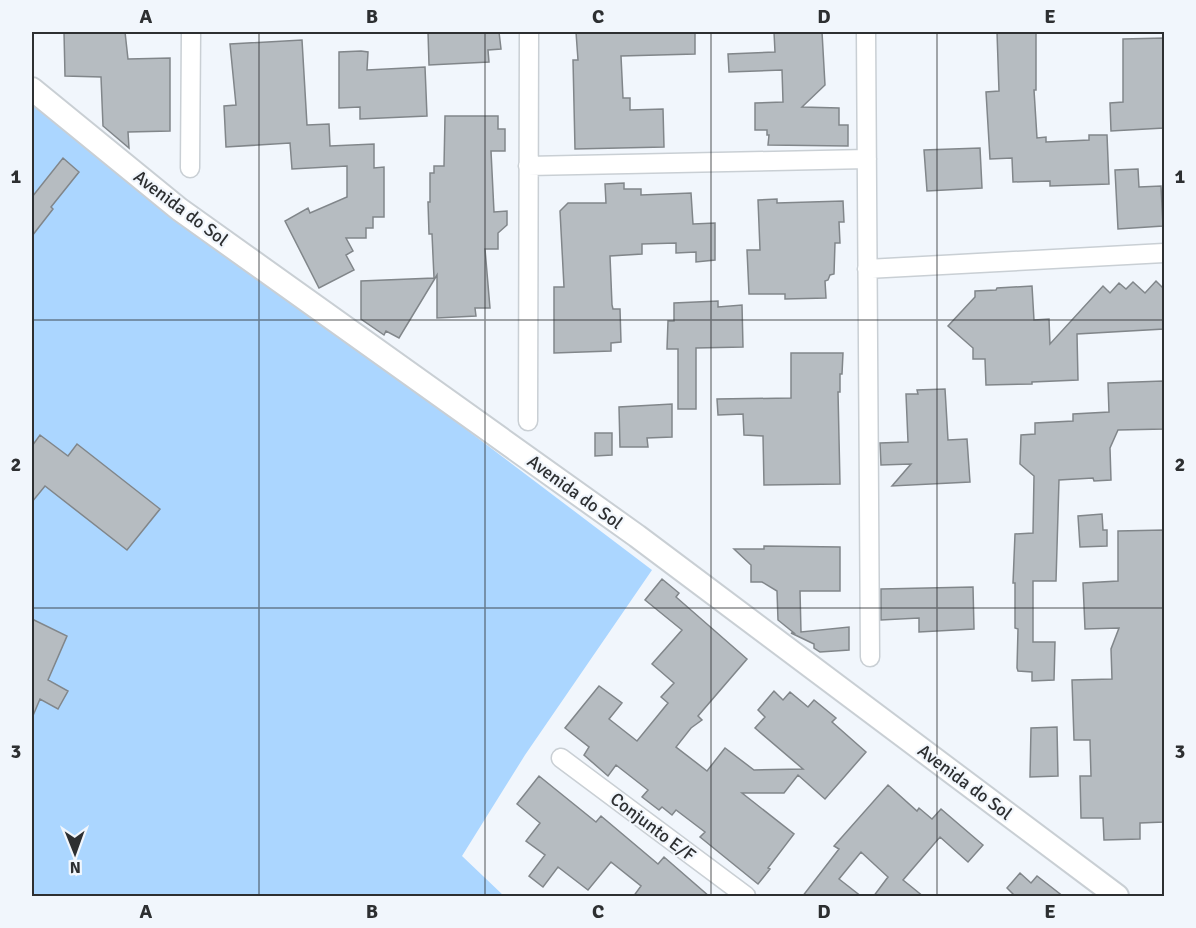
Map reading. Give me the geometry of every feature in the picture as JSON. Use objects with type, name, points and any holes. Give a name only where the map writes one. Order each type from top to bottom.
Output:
[{"type":"street","points":[[176,32],[191,37],[190,168]]},
{"type":"street","points":[[528,421],[529,32]]},
{"type":"street","points":[[866,32],[870,657]]},
{"type":"street","name":"Avenida do Sol","points":[[32,89],[179,209],[638,536],[1118,897]]},
{"type":"street","points":[[528,166],[867,159]]},
{"type":"street","points":[[867,269],[1164,253]]},
{"type":"street","name":"Conjunto E/F","points":[[561,758],[746,897]]},
{"type":"shaded area","points":[[32,96],[260,273],[652,570],[525,755],[462,856],[504,896],[32,896]]},
{"type":"building","points":[[64,32],[125,32],[128,59],[170,58],[170,131],[128,132],[129,148],[103,126],[101,77],[65,76]]},
{"type":"building","points":[[428,32],[499,32],[501,49],[488,50],[489,62],[429,65]]},
{"type":"building","points":[[576,32],[695,32],[695,54],[621,56],[623,98],[630,98],[630,110],[663,109],[664,147],[575,149],[573,60],[578,60]]},
{"type":"building","points":[[774,32],[822,32],[825,85],[802,107],[839,108],[839,125],[848,125],[848,146],[768,145],[767,130],[755,130],[755,103],[783,102],[782,70],[729,72],[728,54],[775,52]]},
{"type":"building","points":[[997,32],[1036,32],[1036,90],[1034,90],[1037,138],[1046,137],[1046,142],[1089,140],[1089,135],[1107,135],[1109,184],[1050,186],[1050,181],[1013,182],[1012,158],[990,159],[986,92],[999,91]]},
{"type":"building","points":[[1164,38],[1164,128],[1111,131],[1110,103],[1123,102],[1123,39]]},
{"type":"building","points":[[302,40],[307,125],[329,124],[330,146],[374,144],[374,168],[384,167],[384,217],[373,217],[373,228],[366,228],[366,238],[346,238],[353,251],[346,255],[354,270],[319,288],[285,221],[308,208],[310,213],[347,197],[347,166],[292,169],[290,143],[226,147],[224,106],[236,105],[230,44]]},
{"type":"building","points":[[339,52],[368,52],[367,70],[425,67],[427,116],[360,119],[360,107],[339,108]]},
{"type":"building","points":[[445,116],[498,116],[498,129],[505,129],[505,151],[491,151],[494,212],[507,211],[507,225],[498,233],[498,249],[485,249],[490,308],[475,308],[476,316],[437,318],[437,275],[399,338],[386,331],[384,335],[361,319],[361,281],[434,278],[428,202],[430,202],[430,173],[434,173],[434,166],[444,166]]},
{"type":"building","points":[[980,148],[982,188],[927,191],[924,150]]},
{"type":"building","points":[[63,158],[79,172],[51,207],[53,209],[32,236],[32,197]]},
{"type":"building","points":[[1138,169],[1139,187],[1161,186],[1163,226],[1118,229],[1115,170]]},
{"type":"building","points":[[624,183],[624,189],[641,189],[641,195],[691,193],[693,224],[715,223],[715,260],[696,262],[696,252],[676,253],[676,243],[642,244],[642,254],[610,256],[612,305],[613,309],[620,309],[621,342],[611,343],[611,351],[554,353],[554,287],[564,287],[560,211],[568,203],[606,203],[605,184]]},
{"type":"building","points":[[777,199],[777,203],[843,201],[844,222],[839,222],[840,243],[835,243],[834,274],[825,281],[826,298],[785,299],[785,294],[749,294],[747,250],[760,250],[758,200]]},
{"type":"building","points":[[1156,281],[1164,289],[1164,329],[1077,334],[1078,380],[986,385],[985,359],[973,359],[973,348],[948,326],[975,297],[975,291],[1032,286],[1034,320],[1049,319],[1050,344],[1103,286],[1110,293],[1119,283],[1126,289],[1133,282],[1145,293]]},
{"type":"building","points":[[718,301],[718,307],[742,305],[743,347],[696,348],[696,409],[678,409],[678,349],[667,349],[668,321],[674,321],[674,303]]},
{"type":"building","points":[[791,353],[843,353],[840,392],[838,392],[840,484],[764,485],[763,436],[744,435],[743,414],[718,415],[717,399],[791,398]]},
{"type":"building","points":[[1163,381],[1164,429],[1118,430],[1110,448],[1111,480],[1094,481],[1093,478],[1059,480],[1056,581],[1033,581],[1033,642],[1055,642],[1054,680],[1032,681],[1032,672],[1018,671],[1017,668],[1018,629],[1015,628],[1015,583],[1013,583],[1015,534],[1033,533],[1034,476],[1020,464],[1021,435],[1035,434],[1035,423],[1073,421],[1073,414],[1109,412],[1108,383]]},
{"type":"building","points":[[945,389],[948,440],[967,439],[970,482],[892,486],[911,464],[881,465],[880,443],[908,442],[906,394],[918,394],[917,390]]},
{"type":"building","points":[[672,404],[672,437],[647,438],[648,447],[620,447],[619,407]]},
{"type":"building","points":[[595,433],[612,433],[612,455],[595,456]]},
{"type":"building","points":[[40,435],[68,456],[77,444],[160,509],[127,550],[45,486],[32,502],[32,446]]},
{"type":"building","points":[[1102,514],[1103,530],[1107,530],[1107,546],[1080,547],[1078,516]]},
{"type":"building","points":[[1164,530],[1164,822],[1140,823],[1140,839],[1104,840],[1103,818],[1081,818],[1080,776],[1091,776],[1090,740],[1074,740],[1072,680],[1112,679],[1111,649],[1119,628],[1085,629],[1083,583],[1118,581],[1118,531]]},
{"type":"building","points":[[764,546],[840,547],[840,591],[800,591],[801,632],[849,627],[849,650],[820,652],[814,648],[814,644],[791,633],[794,633],[778,620],[777,591],[762,582],[751,582],[751,565],[734,549],[764,549]]},
{"type":"building","points":[[662,579],[679,593],[676,597],[747,659],[698,716],[702,720],[691,728],[676,747],[707,771],[725,748],[754,770],[803,769],[755,728],[765,717],[758,710],[774,691],[783,700],[790,692],[808,707],[814,700],[836,718],[832,722],[866,752],[825,799],[798,775],[784,793],[742,793],[794,834],[758,884],[700,837],[705,832],[676,810],[672,815],[662,807],[659,810],[642,797],[648,790],[616,765],[608,776],[584,755],[589,747],[565,728],[599,686],[622,703],[609,719],[637,741],[668,703],[661,697],[674,683],[652,664],[682,630],[645,600]]},
{"type":"building","points":[[973,587],[974,629],[919,632],[919,618],[881,620],[881,589]]},
{"type":"building","points":[[32,619],[67,636],[48,680],[68,691],[58,709],[40,699],[32,718]]},
{"type":"building","points":[[1057,727],[1058,776],[1030,777],[1031,728]]},
{"type":"building","points":[[539,776],[596,822],[601,816],[658,864],[664,857],[710,897],[633,897],[641,886],[611,862],[588,890],[558,867],[543,887],[529,876],[545,855],[526,841],[540,823],[517,804]]},
{"type":"building","points":[[888,785],[917,811],[919,808],[932,819],[941,809],[983,845],[968,862],[940,837],[903,880],[924,897],[873,897],[888,877],[861,852],[839,879],[862,897],[802,897],[839,849],[834,846]]},
{"type":"building","points":[[1020,873],[1031,883],[1037,876],[1064,897],[1016,897],[1007,888]]}]
